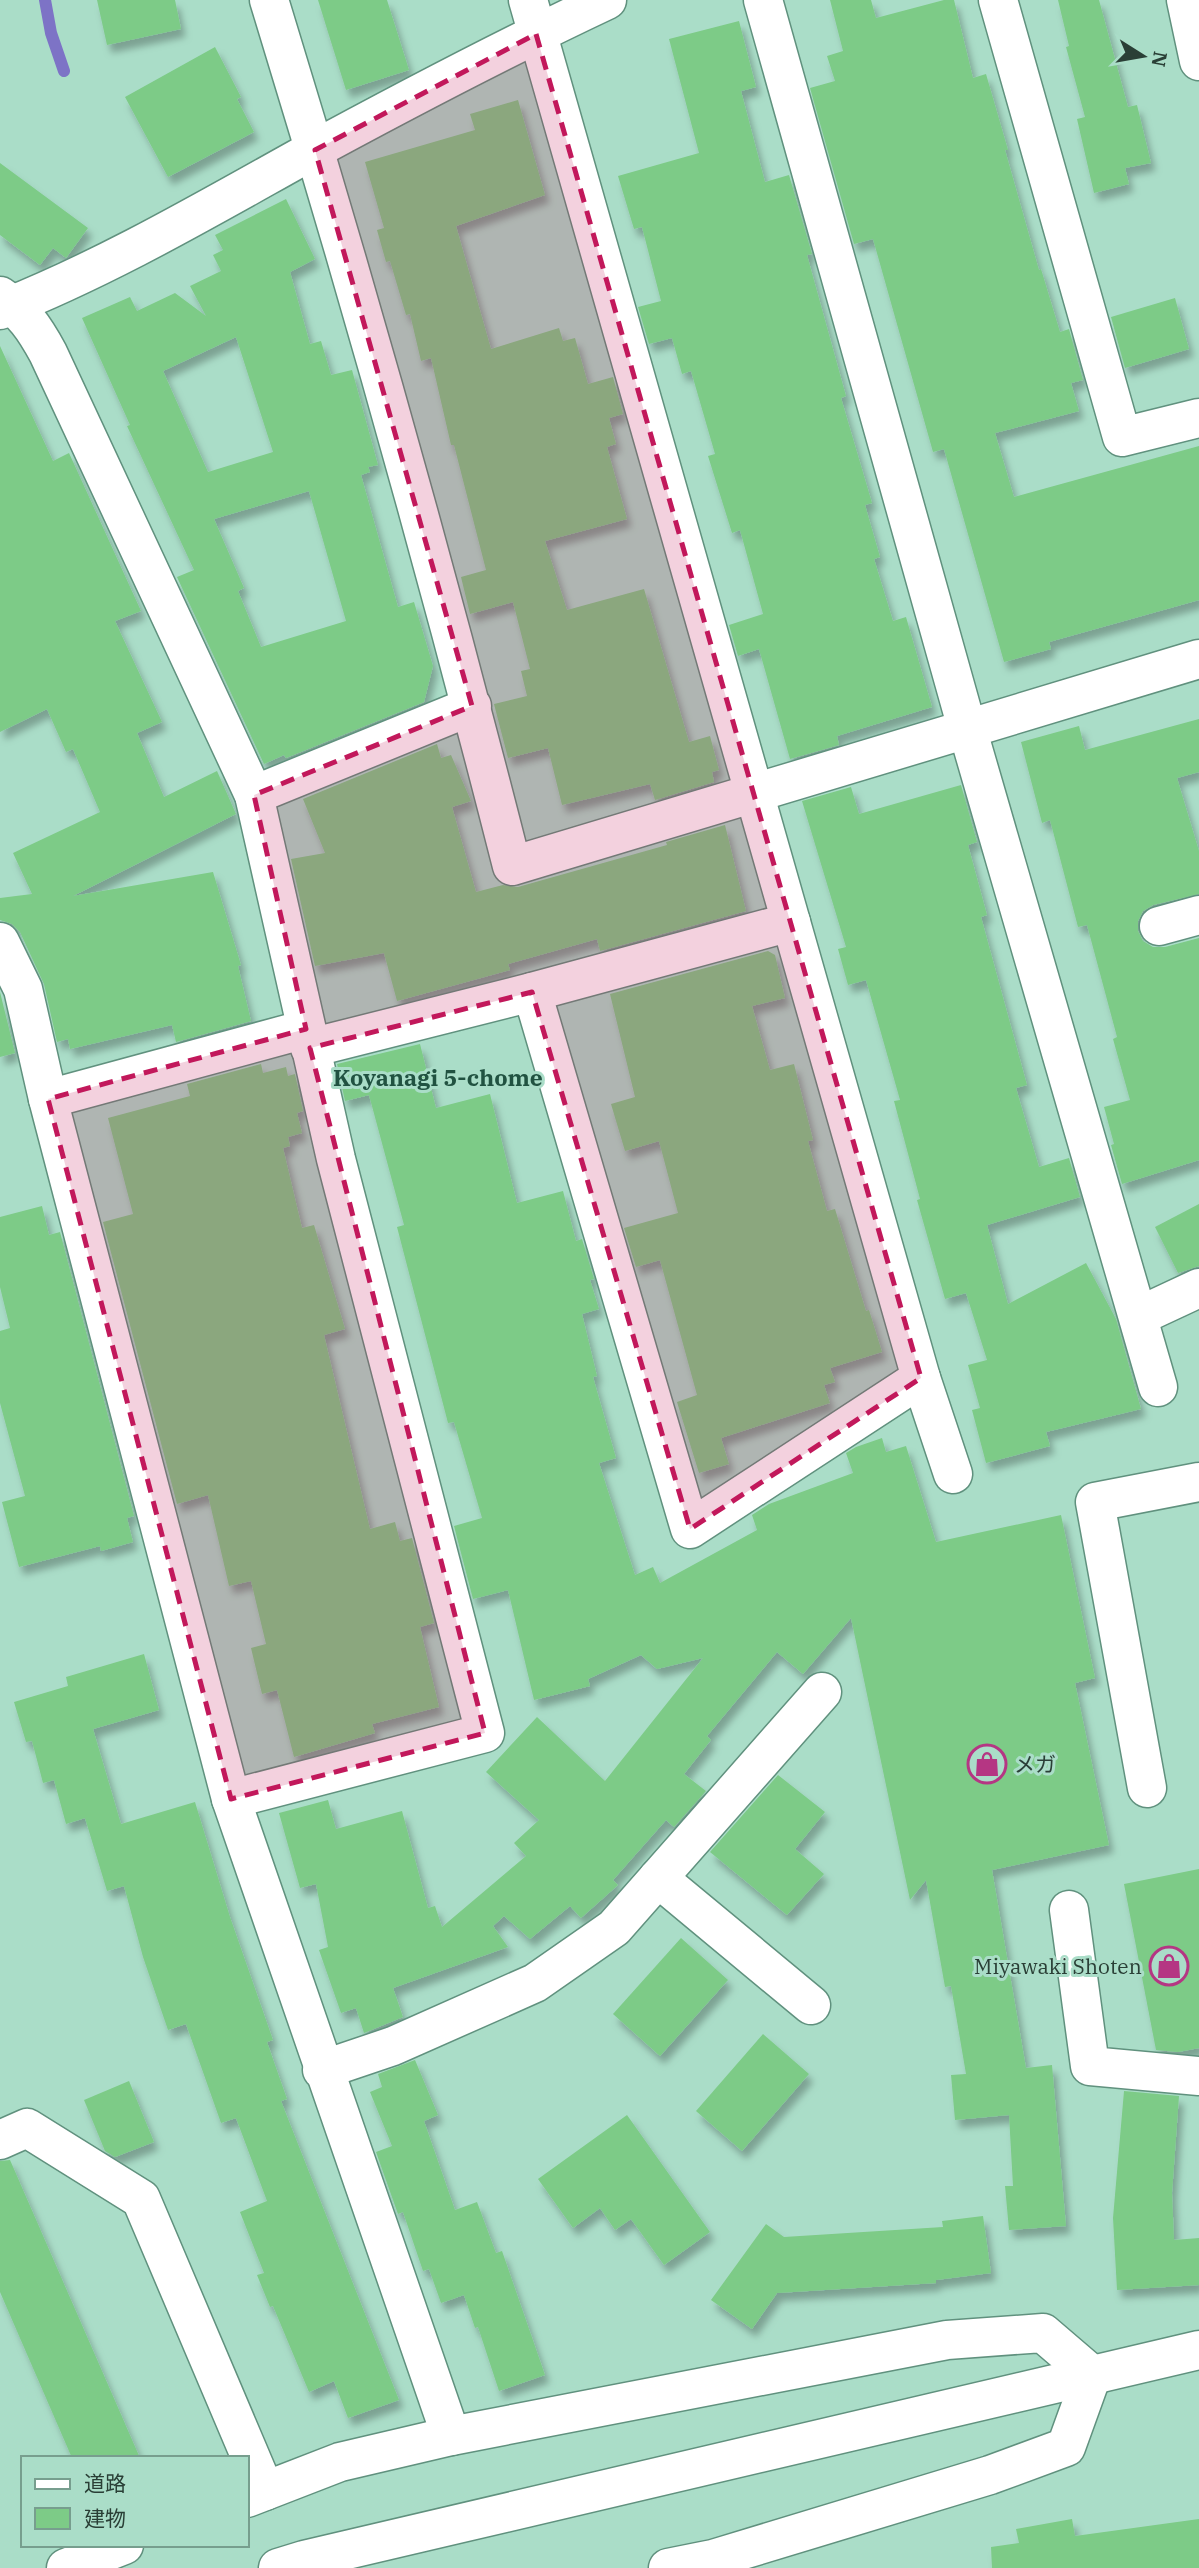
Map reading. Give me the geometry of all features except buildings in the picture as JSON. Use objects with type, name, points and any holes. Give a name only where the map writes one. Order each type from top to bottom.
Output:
[{"type":"street","points":[[269,0],[315,149],[471,706],[512,866],[1199,659]]},
{"type":"street","points":[[4,303],[72,278],[192,217],[315,149],[532,17],[607,0]]},
{"type":"street","points":[[763,0],[967,728],[1158,1387]]},
{"type":"street","points":[[998,0],[1122,437],[1199,418]]},
{"type":"street","points":[[1186,0],[1199,61]]},
{"type":"street","points":[[532,17],[921,1378],[953,1474]]},
{"type":"street","points":[[4,303],[33,324],[48,353],[254,795],[335,1160],[485,1733],[230,1799]]},
{"type":"street","points":[[254,795],[471,706]]},
{"type":"street","points":[[1159,926],[1199,915]]},
{"type":"street","points":[[48,1099],[308,1039],[532,992],[791,922]]},
{"type":"street","points":[[0,942],[23,989],[48,1099],[230,1799],[451,2436]]},
{"type":"street","points":[[532,992],[690,1529],[921,1378]]},
{"type":"street","points":[[1139,1316],[1199,1288]]},
{"type":"street","points":[[1147,1788],[1095,1502],[1199,1482]]},
{"type":"street","points":[[322,2070],[393,2046],[535,1983],[614,1928],[822,1692]]},
{"type":"street","points":[[658,1878],[811,2005]]},
{"type":"street","points":[[1069,1910],[1090,2066],[1199,2076]]},
{"type":"street","points":[[0,2140],[27,2128],[141,2199],[241,2456]]},
{"type":"street","points":[[248,2474],[256,2495],[340,2462],[451,2436],[947,2340],[1042,2333],[1092,2375]]},
{"type":"street","points":[[278,2568],[1199,2350]]},
{"type":"street","points":[[668,2568],[713,2559],[783,2553],[1066,2446],[1092,2375]]},
{"type":"street","points":[[66,2568],[119,2547]]},
{"type":"highlighted area","points":[[536,34],[921,1378],[690,1529],[532,992],[310,1048],[485,1733],[231,1799],[48,1099],[306,1029],[254,795],[472,706],[315,150]]},
{"type":"waterway","points":[[45,0],[51,33],[64,71]]},
{"type":"place","name":"メガ","points":[[987,1764]]},
{"type":"place","name":"Miyawaki Shoten","points":[[1169,1966]]},
{"type":"district","name":"Koyanagi 5-chome","points":[[438,1077]]}]
